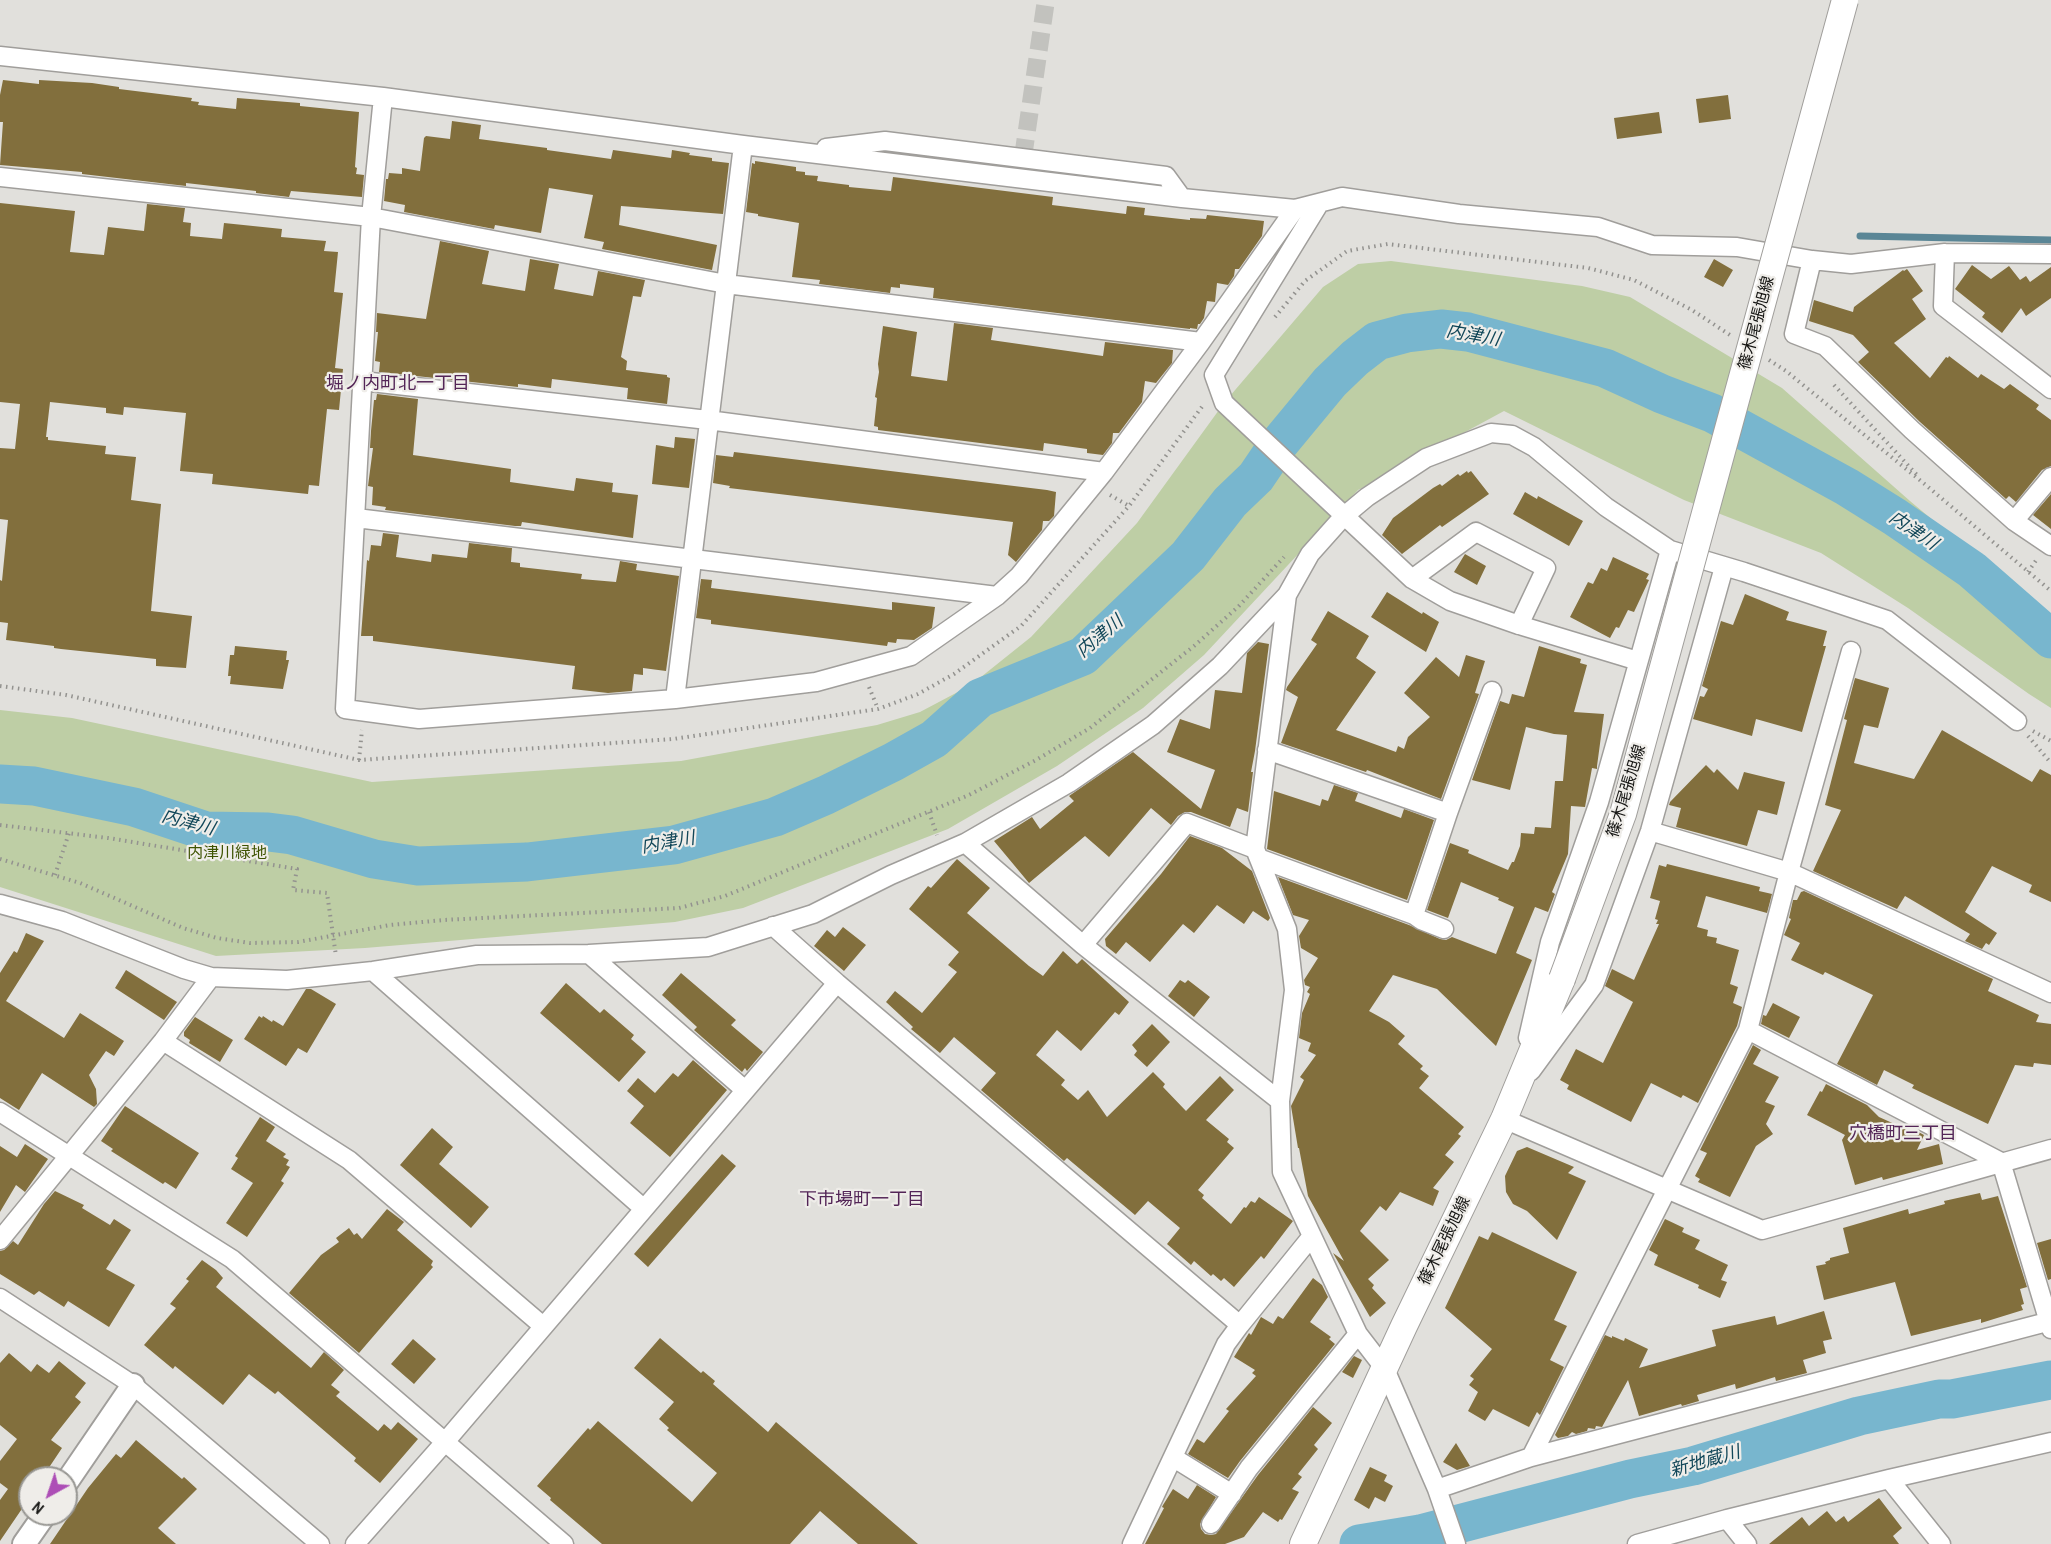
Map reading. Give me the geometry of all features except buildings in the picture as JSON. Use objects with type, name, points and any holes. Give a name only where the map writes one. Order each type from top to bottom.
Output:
[{"type":"main road","name":"篠木尾張旭線","points":[[1306,1537],[1515,1094],[1562,980],[1623,814],[1845,0]]},
{"type":"street","points":[[0,56],[383,97],[796,152],[1182,198],[1295,209],[1342,197],[1459,214],[1598,227],[1652,244],[1737,247],[1851,264],[1945,253],[2051,254]]},
{"type":"street","points":[[383,97],[371,217],[345,709],[418,719],[675,699],[816,682],[911,656],[997,596],[1019,576],[1104,472],[1201,342],[1295,209]]},
{"type":"street","points":[[675,699],[743,145]]},
{"type":"street","points":[[0,177],[371,217],[726,284],[1201,342]]},
{"type":"street","points":[[1319,204],[1214,375],[1224,403],[1412,579],[1450,601],[1519,625],[1638,661]]},
{"type":"street","points":[[1945,253],[1943,306],[2051,389]]},
{"type":"street","points":[[1812,260],[1794,334],[1825,346],[1912,430],[2014,521],[2051,546]]},
{"type":"street","points":[[362,381],[708,420],[1104,472]]},
{"type":"street","points":[[0,904],[62,921],[184,969],[211,977],[287,980],[373,971],[477,956],[589,954],[708,946],[813,914],[891,875],[965,843],[1069,783],[1153,725],[1220,666],[1287,594],[1338,512],[1367,497],[1426,458],[1491,434],[1512,435],[1534,447],[1606,507],[1670,550],[1887,620],[2017,721]]},
{"type":"street","points":[[2014,521],[2051,477]]},
{"type":"street","points":[[356,518],[997,596]]},
{"type":"street","points":[[1412,579],[1476,532],[1546,568],[1519,625]]},
{"type":"street","points":[[1515,1094],[1550,942],[1599,802],[1670,550]]},
{"type":"street","points":[[1515,1094],[1594,985],[1650,831],[1724,567]]},
{"type":"street","points":[[1287,594],[1267,750],[1258,854],[1287,929],[1294,990],[1280,1101],[1282,1172],[1358,1334],[1385,1369],[1439,1496],[1456,1544]]},
{"type":"street","points":[[1531,1457],[1748,1030],[1789,872],[1851,651]]},
{"type":"street","points":[[1414,915],[1492,691]]},
{"type":"street","points":[[1267,750],[1448,813]]},
{"type":"street","points":[[1083,945],[1187,823],[1444,929]]},
{"type":"street","points":[[1650,831],[1789,872],[2051,993]]},
{"type":"street","points":[[965,843],[1083,945],[1280,1101]]},
{"type":"street","points":[[773,926],[1240,1325]]},
{"type":"street","points":[[589,954],[745,1090]]},
{"type":"street","points":[[373,971],[643,1208]]},
{"type":"street","points":[[0,1240],[163,1041],[211,977]]},
{"type":"street","points":[[355,1544],[837,983]]},
{"type":"street","points":[[1439,1496],[1531,1457],[2050,1324],[2001,1162],[1748,1030]]},
{"type":"street","points":[[163,1041],[349,1160],[543,1326]]},
{"type":"street","points":[[0,1112],[232,1259],[564,1544]]},
{"type":"street","points":[[1504,1119],[1762,1230],[2051,1149]]},
{"type":"street","points":[[1132,1544],[1226,1344],[1312,1236]]},
{"type":"street","points":[[0,1298],[133,1385],[320,1544]]},
{"type":"street","points":[[1211,1524],[1249,1468],[1358,1334]]},
{"type":"street","points":[[78,1466],[133,1385]]},
{"type":"street","points":[[1637,1544],[1889,1479],[2051,1442]]},
{"type":"street","points":[[1174,1458],[1232,1494]]},
{"type":"street","points":[[1889,1479],[1941,1544]]},
{"type":"street","points":[[1727,1519],[1747,1544]]},
{"type":"street","points":[[24,1544],[37,1526]]},
{"type":"path","points":[[1833,384],[1927,486]]},
{"type":"path","points":[[0,859],[80,884],[183,928],[218,938],[250,943],[298,942],[390,926],[444,920],[679,908],[725,896],[969,795],[1036,760],[1090,728],[1194,646],[1238,607],[1286,555]]},
{"type":"path","points":[[359,760],[365,712]]},
{"type":"path","points":[[2017,721],[2051,763]]},
{"type":"path","points":[[0,825],[69,833],[297,869],[294,890],[327,893],[333,936]]},
{"type":"path","points":[[55,875],[69,833]]},
{"type":"green space","name":"内津川緑地","points":[[1391,261],[1582,286],[1630,297],[1782,388],[1910,501],[2051,619],[2051,708],[1908,608],[1821,553],[1684,500],[1504,411],[1358,490],[1204,655],[1143,708],[1057,766],[948,829],[743,908],[675,922],[365,948],[216,956],[0,887],[0,710],[72,718],[372,782],[681,761],[877,725],[920,712],[971,685],[1031,637],[1137,523],[1224,403],[1323,287],[1358,264]]},
{"type":"waterway","points":[[1860,236],[2051,240]]},
{"type":"waterway","name":"内津川","points":[[0,784],[34,786],[134,807],[206,831],[268,832],[292,835],[374,859],[418,866],[527,862],[674,845],[775,817],[826,795],[934,739],[980,698],[1083,656],[1188,556],[1230,502],[1256,477],[1277,446],[1330,382],[1355,358],[1377,341],[1407,333],[1441,329],[1468,332],[1605,368],[1662,394],[1712,413],[1847,487],[1895,517],[1972,570],[2051,639]]},
{"type":"waterway","name":"新地蔵川","points":[[1359,1544],[1420,1534],[1630,1479],[1693,1466],[1859,1416],[1939,1399],[1952,1399],[2051,1380]]},
{"type":"tunnel","points":[[1023,157],[1046,0]]},
{"type":"district","name":"堀ノ内町北一丁目","points":[[398,384]]},
{"type":"district","name":"穴橋町三丁目","points":[[1903,1134]]},
{"type":"district","name":"下市場町一丁目","points":[[862,1200]]}]
